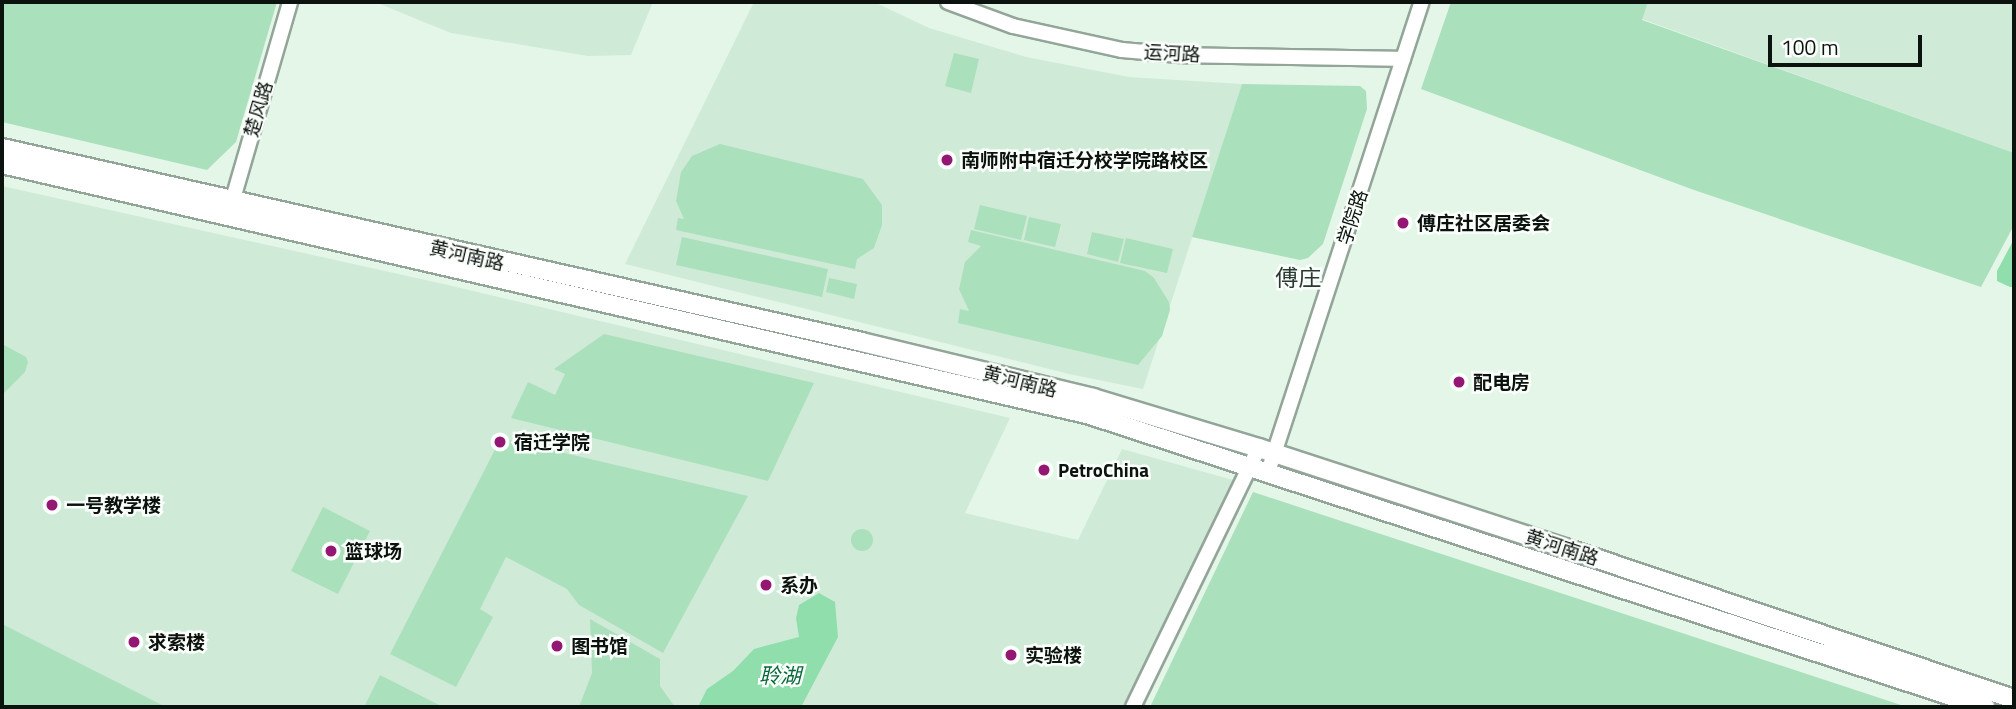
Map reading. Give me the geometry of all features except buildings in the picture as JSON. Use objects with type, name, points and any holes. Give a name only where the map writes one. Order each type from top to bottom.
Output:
[{"type":"main road","name":"黄河南路","points":[[2,148],[230,209],[1087,415],[1985,707]]},
{"type":"main road","name":"黄河南路","points":[[2,164],[230,209],[862,342],[1093,398],[1266,450],[2014,699]]},
{"type":"street","name":"楚风路","points":[[230,209],[290,2]]},
{"type":"street","name":"运河路","points":[[948,2],[1013,26],[1122,50],[1179,55],[1403,59]]},
{"type":"street","name":"学院路","points":[[1268,472],[1266,450],[1422,2]]},
{"type":"street","points":[[1133,707],[1250,466],[1266,450]]},
{"type":"shaded area","points":[[2,2],[277,2],[236,142],[207,170],[2,122]]},
{"type":"shaded area","points":[[375,2],[653,2],[631,55],[588,56],[451,33]]},
{"type":"shaded area","name":"南师附中宿迁分校学院路校区","points":[[754,2],[874,2],[929,28],[1026,57],[1129,77],[1242,84],[1143,389],[1069,374],[625,264]]},
{"type":"shaded area","points":[[1451,2],[1648,2],[1642,20],[2014,153],[2014,225],[1981,287],[1694,190],[1421,89]]},
{"type":"shaded area","points":[[1648,2],[2014,2],[2014,153],[1642,19]]},
{"type":"shaded area","points":[[954,53],[979,59],[971,93],[945,86]]},
{"type":"shaded area","points":[[1242,84],[1360,86],[1366,91],[1367,109],[1323,244],[1308,258],[1300,260],[1192,237]]},
{"type":"shaded area","points":[[720,144],[863,179],[882,205],[882,225],[874,248],[857,259],[855,269],[676,230],[678,218],[684,219],[676,201],[681,172],[692,156]]},
{"type":"shaded area","name":"宿迁学院","points":[[2,186],[448,285],[1010,418],[965,513],[1078,540],[1122,449],[1233,480],[1125,707],[2,707]]},
{"type":"shaded area","points":[[980,205],[1027,216],[1021,240],[974,229]]},
{"type":"shaded area","points":[[1029,217],[1061,224],[1055,247],[1024,240]]},
{"type":"shaded area","points":[[971,230],[1145,271],[1154,278],[1169,302],[1170,310],[1162,336],[1138,365],[958,323],[960,309],[969,311],[959,289],[965,262],[981,246],[968,242]]},
{"type":"shaded area","points":[[1092,232],[1124,239],[1118,262],[1087,254]]},
{"type":"shaded area","points":[[682,237],[828,269],[822,297],[676,265]]},
{"type":"shaded area","points":[[1126,238],[1173,249],[1167,273],[1120,263]]},
{"type":"shaded area","points":[[829,278],[857,284],[854,299],[826,292]]},
{"type":"shaded area","points":[[604,334],[814,383],[768,481],[511,418],[528,382],[555,395],[565,374],[554,369]]},
{"type":"shaded area","points":[[2,344],[26,357],[28,362],[25,372],[2,395]]},
{"type":"shaded area","points":[[501,438],[748,496],[663,653],[579,605],[567,589],[506,557],[480,609],[493,617],[456,687],[390,654]]},
{"type":"shaded area","points":[[1253,492],[1907,707],[1150,707]]},
{"type":"shaded area","name":"篮球场","points":[[323,507],[370,531],[338,594],[291,571]]},
{"type":"shaded area","points":[[858,529],[866,529],[873,536],[873,544],[866,551],[858,551],[851,544],[851,536]]},
{"type":"shaded area","points":[[590,619],[660,659],[660,686],[675,707],[579,707],[592,673]]},
{"type":"shaded area","points":[[2,624],[166,707],[2,707]]},
{"type":"shaded area","points":[[380,675],[443,707],[364,707]]},
{"type":"water","points":[[2014,239],[2014,287],[2010,287],[1997,281],[1997,271]]},
{"type":"water","name":"聆湖","points":[[819,593],[835,602],[838,637],[801,707],[698,707],[707,689],[733,671],[754,649],[799,637],[796,618],[799,605]]},
{"type":"place","name":"南师附中宿迁分校学院路校区","points":[[947,160]]},
{"type":"place","name":"傅庄社区居委会","points":[[1403,223]]},
{"type":"place","name":"配电房","points":[[1459,382]]},
{"type":"place","name":"宿迁学院","points":[[500,442]]},
{"type":"place","name":"PetroChina","points":[[1044,470]]},
{"type":"place","name":"一号教学楼","points":[[52,505]]},
{"type":"place","name":"篮球场","points":[[331,551]]},
{"type":"place","name":"系办","points":[[766,585]]},
{"type":"place","name":"求索楼","points":[[134,642]]},
{"type":"place","name":"图书馆","points":[[557,646]]},
{"type":"place","name":"实验楼","points":[[1011,655]]},
{"type":"district","name":"傅庄","points":[[1298,278]]}]
